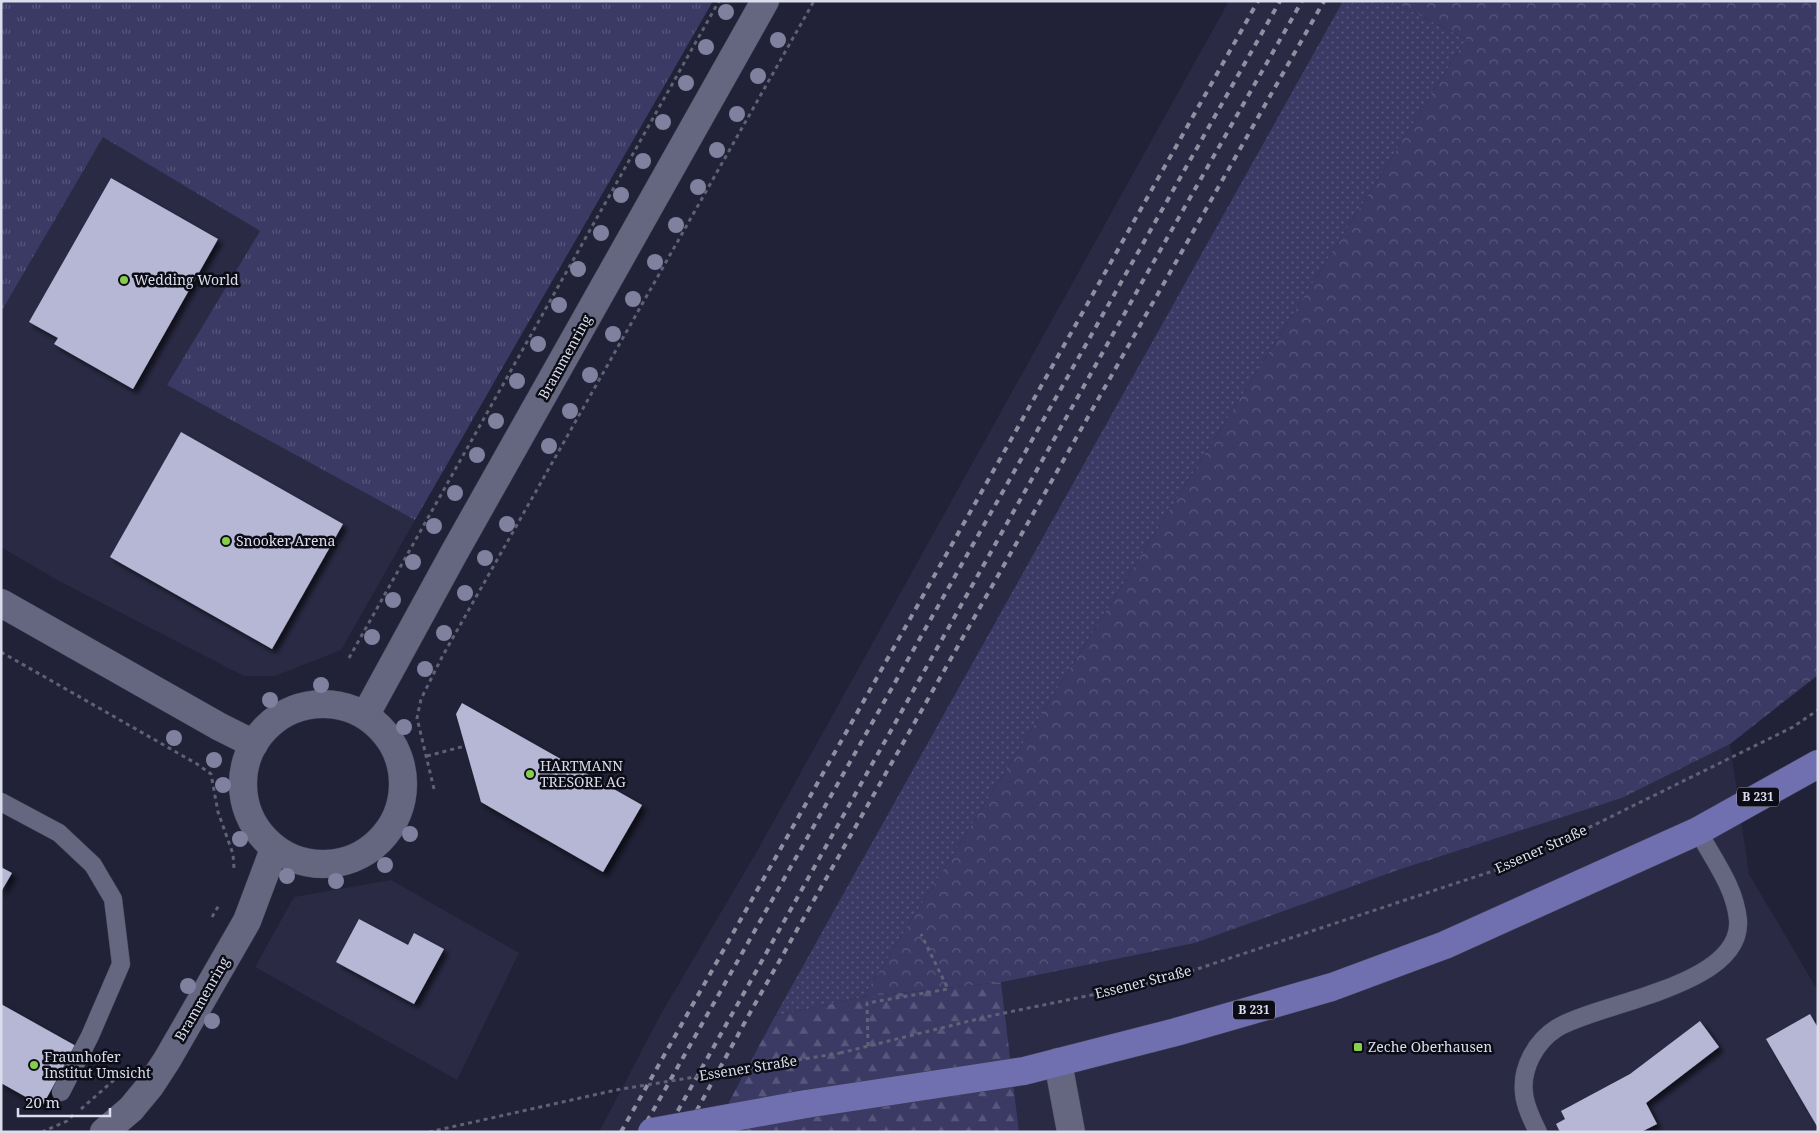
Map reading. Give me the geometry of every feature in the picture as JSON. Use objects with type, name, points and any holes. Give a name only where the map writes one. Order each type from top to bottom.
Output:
[{"type":"main road","name":"B 231","points":[[652,1132],[806,1104],[1024,1071],[1176,1032],[1332,986],[1445,944],[1698,831],[1818,764]]},
{"type":"street","name":"Brammenring","points":[[366,714],[765,1]]},
{"type":"street","points":[[1,603],[220,727],[254,744]]},
{"type":"street","points":[[336,704],[352,707],[366,714],[384,730],[398,758],[402,776],[400,804],[394,822],[387,834],[376,845],[355,857],[339,862],[308,863],[293,859],[274,849],[257,831],[247,808],[244,791],[245,776],[254,744],[267,729],[282,717],[310,706],[336,704]]},
{"type":"street","name":"Brammenring","points":[[104,1132],[131,1109],[150,1086],[167,1060],[247,921],[274,849]]},
{"type":"street","points":[[1058,1062],[1071,1132]]},
{"type":"lane","points":[[1,802],[59,834],[94,865],[113,899],[121,964],[90,1036],[61,1092]]},
{"type":"lane","points":[[1538,1132],[1526,1103],[1524,1081],[1533,1053],[1547,1036],[1557,1028],[1578,1019],[1688,980],[1712,967],[1731,948],[1738,922],[1733,893],[1698,831]]},
{"type":"path","points":[[1,5],[3,1]]},
{"type":"path","points":[[349,658],[719,1]]},
{"type":"path","points":[[434,788],[417,718],[421,699],[442,657],[814,1]]},
{"type":"path","points":[[1,652],[197,764],[211,774],[218,812],[233,854],[234,870]]},
{"type":"path","name":"Essener Straße","points":[[429,1132],[616,1090],[840,1053],[990,1016],[1164,980],[1517,863],[1784,731],[1818,710]]},
{"type":"path","points":[[427,756],[465,746]]},
{"type":"path","points":[[211,920],[220,903]]},
{"type":"path","points":[[868,1046],[866,1003],[948,989],[921,934]]},
{"type":"path","points":[[42,1132],[67,1121],[116,1079]]},
{"type":"shaded area","points":[[1229,1],[1343,1],[775,1016],[713,1132],[599,1132],[661,1014],[756,853]]},
{"type":"shaded area","points":[[103,136],[260,231],[167,385],[415,520],[341,650],[275,676],[244,676],[57,580],[1,547],[1,312]]},
{"type":"shaded area","points":[[1730,744],[1749,874],[1818,991],[1818,1132],[1019,1132],[1001,982],[1195,943],[1401,869],[1622,798]]},
{"type":"shaded area","points":[[391,880],[519,953],[457,1080],[255,967],[294,897]]},
{"type":"green space","points":[[1,1],[713,1],[415,520],[167,385],[260,231],[103,137],[1,312]]},
{"type":"green space","points":[[1343,1],[1391,1],[1466,39],[863,997],[775,1016]]},
{"type":"green space","points":[[1391,1],[1818,1],[1818,675],[1730,744],[1622,798],[1401,869],[1195,943],[1002,982],[863,997],[1466,39]]},
{"type":"green space","points":[[1001,982],[1019,1132],[713,1132],[775,1016],[863,997]]},
{"type":"building","name":"Wedding World","points":[[111,178],[218,239],[133,389],[54,344],[58,338],[29,322]]},
{"type":"building","name":"Snooker Arena","points":[[181,432],[343,524],[272,649],[110,557]]},
{"type":"building","name":"HARTMANN TRESORE AG","points":[[462,703],[642,805],[603,872],[481,802],[456,714]]},
{"type":"building","points":[[1,867],[12,873],[1,892]]},
{"type":"building","points":[[359,919],[408,945],[414,933],[444,949],[414,1004],[336,962]]},
{"type":"building","name":"Fraunhofer Institut Umsicht","points":[[1,1004],[76,1046],[42,1106],[1,1083]]},
{"type":"building","points":[[1810,1014],[1818,1028],[1818,1128],[1766,1039]]},
{"type":"building","points":[[1700,1021],[1719,1047],[1646,1103],[1657,1124],[1641,1132],[1560,1132],[1556,1124],[1565,1119],[1561,1111],[1630,1074]]},
{"type":"railway","points":[[621,1132],[1258,1]]},
{"type":"railway","points":[[641,1132],[1280,1]]},
{"type":"railway","points":[[666,1132],[1145,277],[1302,1]]},
{"type":"railway","points":[[685,1132],[751,1011],[1324,1]]},
{"type":"place","name":"Wedding World","points":[[124,280]]},
{"type":"place","name":"Snooker Arena","points":[[226,541]]},
{"type":"place","name":"HARTMANN TRESORE AG","points":[[530,774]]},
{"type":"place","name":"Zeche Oberhausen","points":[[1358,1047]]},
{"type":"place","name":"Fraunhofer Institut Umsicht","points":[[34,1065]]}]
